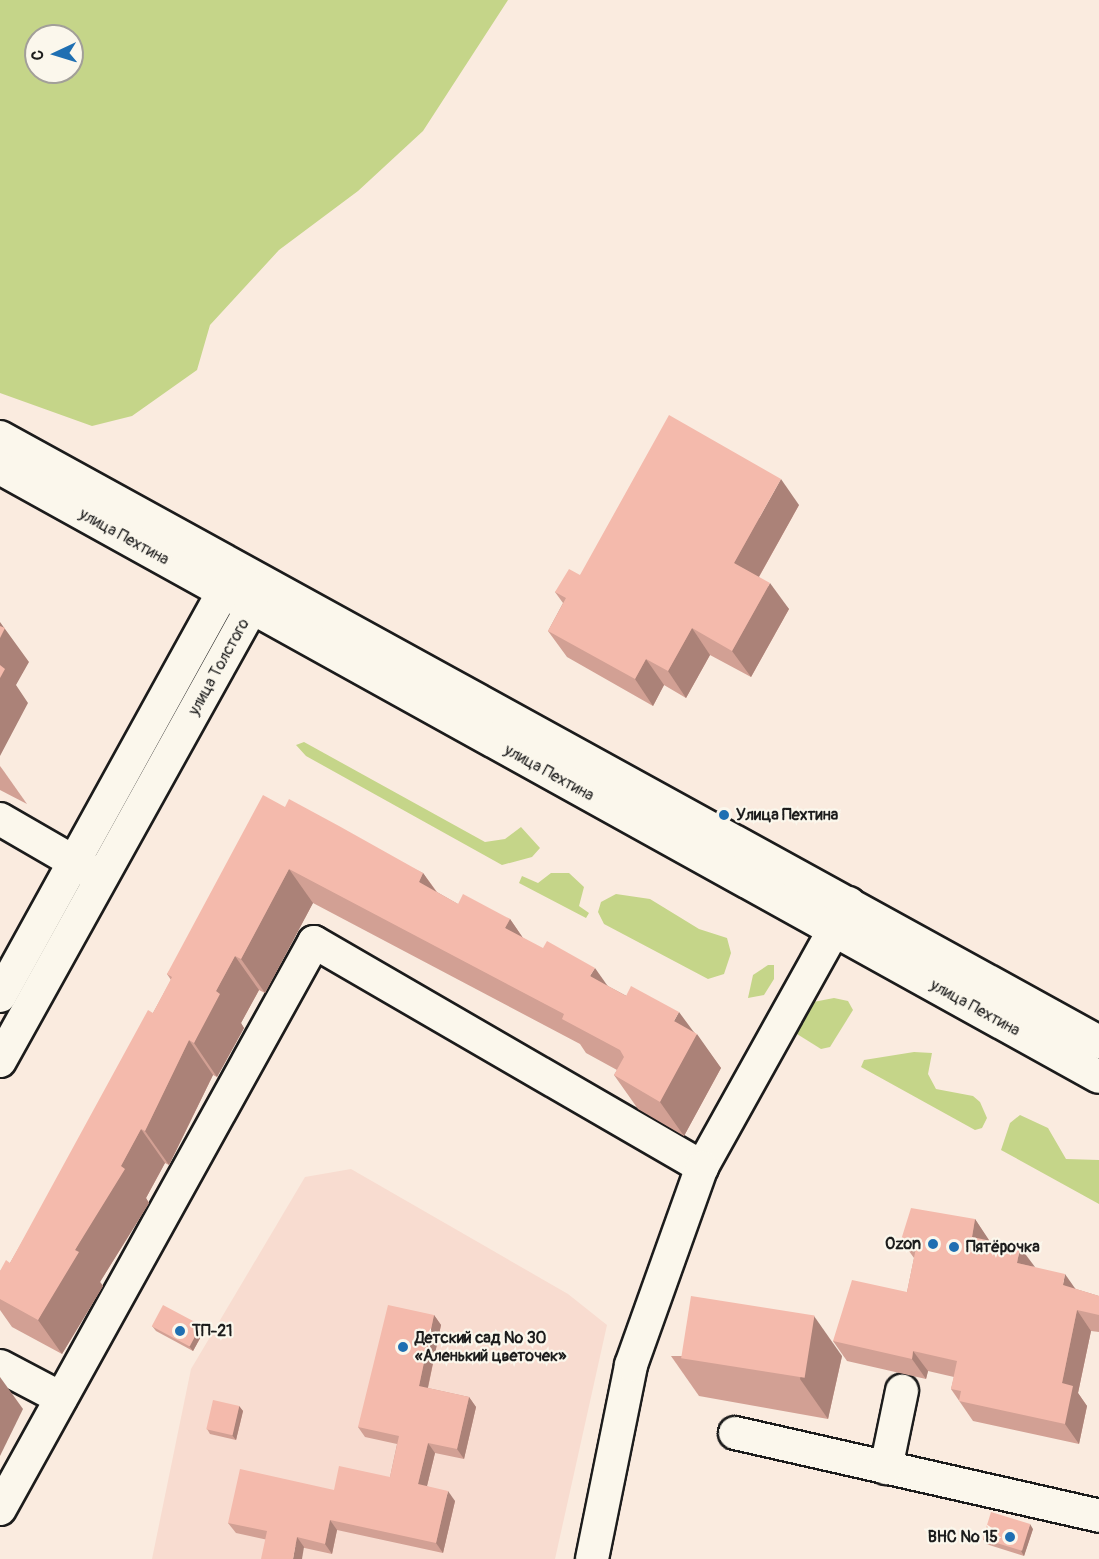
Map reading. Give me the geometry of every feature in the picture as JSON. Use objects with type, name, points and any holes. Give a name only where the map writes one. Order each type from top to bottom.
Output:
[{"type":"street","name":"улица Пехтина","points":[[0,437],[252,575],[841,916],[1099,1077]]},
{"type":"street","name":"улица Пехтина","points":[[0,468],[251,609],[841,916],[1099,1042]]},
{"type":"street","points":[[223,592],[252,575]]},
{"type":"street","name":"улица Толстого","points":[[0,1061],[251,609],[252,575]]},
{"type":"street","name":"улица Толстого","points":[[0,996],[223,592]]},
{"type":"street","points":[[0,819],[102,878]]},
{"type":"street","points":[[592,1559],[631,1365],[702,1167],[841,916]]},
{"type":"street","points":[[0,1509],[314,942],[702,1167]]},
{"type":"street","points":[[0,1366],[62,1398]]},
{"type":"street","points":[[886,1468],[902,1391]]},
{"type":"street","points":[[735,1433],[1099,1516]]},
{"type":"shaded area","name":"Детский сад № 30 «Аленький цветочек»","points":[[351,1169],[568,1294],[607,1325],[555,1559],[152,1559],[191,1369],[305,1177]]},
{"type":"green space","points":[[0,0],[508,0],[423,131],[358,191],[279,250],[210,325],[197,370],[132,416],[92,426],[0,393]]},
{"type":"green space","points":[[304,742],[485,842],[505,839],[521,827],[540,848],[532,857],[502,865],[306,756],[296,745]]},
{"type":"green space","points":[[551,873],[569,873],[584,887],[579,906],[589,913],[586,918],[519,883],[522,876],[538,883]]},
{"type":"green space","points":[[616,894],[650,899],[699,929],[727,938],[731,953],[724,974],[708,979],[604,924],[598,912],[601,902]]},
{"type":"green space","points":[[768,965],[774,965],[774,979],[764,995],[748,998],[753,975]]},
{"type":"green space","points":[[834,998],[848,1001],[853,1010],[830,1047],[821,1049],[789,1029],[803,1004]]},
{"type":"green space","points":[[914,1052],[932,1053],[928,1074],[936,1089],[973,1096],[980,1102],[987,1118],[982,1128],[975,1130],[861,1067],[864,1060]]},
{"type":"green space","points":[[1020,1115],[1048,1128],[1066,1159],[1099,1160],[1099,1204],[1001,1150],[1010,1123]]},
{"type":"building","points":[[669,415],[781,479],[734,563],[770,583],[732,651],[692,628],[668,671],[646,659],[635,679],[548,631],[566,598],[555,592],[569,569],[580,575]]},
{"type":"building","points":[[0,626],[5,628],[0,638]]},
{"type":"building","points":[[0,665],[5,669],[0,678]]},
{"type":"building","points":[[263,795],[285,807],[289,799],[339,826],[423,873],[419,882],[458,904],[463,894],[510,919],[505,928],[543,948],[547,941],[595,968],[590,976],[626,996],[631,986],[679,1012],[674,1021],[697,1034],[660,1102],[614,1075],[624,1057],[620,1050],[562,1019],[564,1014],[289,869],[241,959],[235,956],[216,991],[220,994],[194,1043],[189,1040],[145,1131],[141,1129],[121,1166],[125,1169],[75,1250],[79,1252],[38,1320],[0,1299],[0,1271],[6,1260],[10,1263],[148,1010],[153,1013],[172,977],[167,974]]},
{"type":"building","points":[[911,1208],[975,1219],[972,1237],[1020,1247],[1017,1263],[1065,1274],[1063,1285],[1099,1296],[1099,1315],[1077,1310],[1062,1383],[1073,1386],[1065,1424],[959,1401],[961,1391],[951,1389],[957,1361],[913,1351],[912,1359],[833,1341],[852,1280],[907,1292],[917,1243],[901,1240]]},
{"type":"building","points":[[691,1296],[814,1316],[805,1378],[681,1358]]},
{"type":"building","name":"ТП-21","points":[[163,1305],[201,1325],[190,1346],[152,1326]]},
{"type":"building","points":[[388,1305],[434,1315],[419,1386],[469,1397],[457,1449],[428,1443],[418,1484],[448,1491],[436,1543],[330,1520],[325,1544],[297,1537],[293,1559],[261,1559],[267,1531],[228,1523],[240,1469],[334,1490],[339,1466],[390,1477],[399,1436],[358,1427]]},
{"type":"building","points":[[213,1400],[239,1406],[233,1435],[206,1429]]},
{"type":"building","name":"ВНС № 15","points":[[991,1512],[1030,1524],[1022,1551],[983,1539]]},
{"type":"place","name":"Улица Пехтина","points":[[724,815]]},
{"type":"place","name":"Ozon","points":[[933,1244]]},
{"type":"place","name":"Пятёрочка","points":[[954,1247]]},
{"type":"place","name":"ТП-21","points":[[180,1331]]},
{"type":"place","name":"Детский сад № 30 «Аленький цветочек»","points":[[403,1347]]},
{"type":"place","name":"ВНС № 15","points":[[1010,1537]]}]
